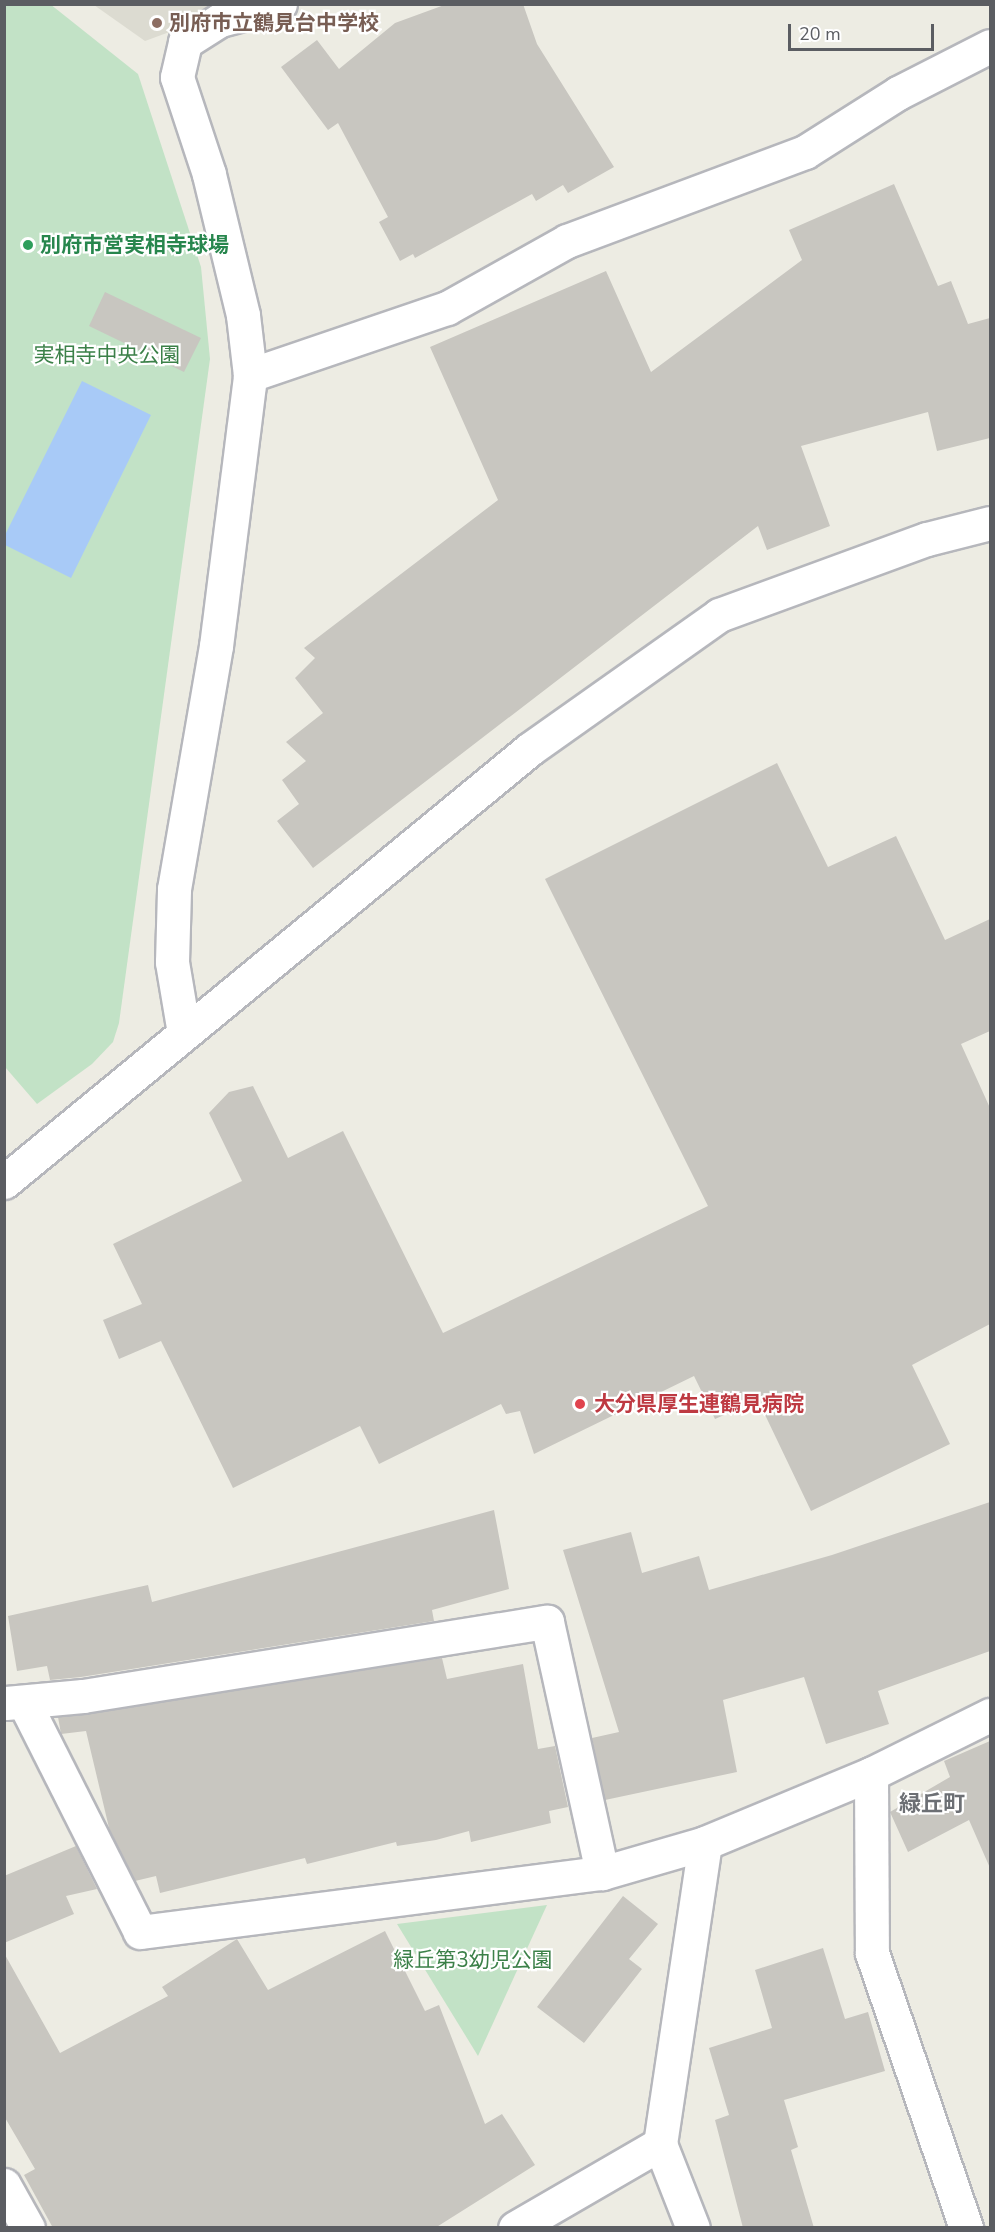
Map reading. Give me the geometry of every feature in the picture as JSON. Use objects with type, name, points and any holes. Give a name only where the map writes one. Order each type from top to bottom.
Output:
[{"type":"street","points":[[184,1034],[172,962],[174,889],[216,646],[250,375],[243,315],[212,185],[177,77],[185,42],[220,20],[280,4]]},
{"type":"street","points":[[250,375],[447,308],[567,241],[805,152],[898,93],[990,46]]},
{"type":"street","points":[[4,1182],[530,749],[719,615],[927,539],[990,523]]},
{"type":"street","points":[[602,1873],[548,1622],[15,1703],[140,1932],[602,1873],[705,1843],[871,1774],[990,1716]]},
{"type":"street","points":[[871,1774],[872,1953],[966,2228]]},
{"type":"street","points":[[693,2228],[660,2144],[705,1843]]},
{"type":"street","points":[[515,2228],[660,2144]]},
{"type":"street","points":[[4,2185],[28,2228]]},
{"type":"shaded area","name":"別府市立鶴見台中学校","points":[[94,5],[243,5],[145,41]]},
{"type":"green space","name":"実相寺中央公園","points":[[50,4],[138,74],[201,267],[210,359],[119,1023],[113,1042],[92,1064],[37,1104],[5,1067],[4,5]]},
{"type":"green space","name":"緑丘第3幼児公園","points":[[547,1905],[478,2056],[397,1924]]},
{"type":"water","points":[[82,381],[151,415],[71,578],[5,545],[5,535]]},
{"type":"building","points":[[447,4],[523,4],[537,44],[614,167],[568,193],[563,185],[536,201],[532,194],[415,258],[413,254],[400,261],[379,222],[388,217],[338,123],[328,130],[281,67],[317,40],[339,69],[395,23]]},
{"type":"building","points":[[894,184],[938,286],[951,281],[968,324],[990,318],[990,438],[937,451],[928,412],[801,446],[830,526],[767,550],[758,526],[313,868],[277,821],[299,804],[282,780],[306,761],[286,742],[323,713],[295,678],[315,658],[304,648],[498,500],[430,347],[606,271],[651,372],[802,260],[789,230]]},
{"type":"building","points":[[105,292],[201,338],[184,372],[89,326]]},
{"type":"building","points":[[777,763],[828,867],[896,836],[945,940],[990,919],[990,1031],[961,1044],[990,1108],[990,1324],[912,1365],[950,1444],[811,1511],[758,1400],[715,1419],[694,1376],[534,1454],[520,1411],[506,1414],[501,1404],[379,1464],[360,1426],[233,1488],[161,1341],[119,1359],[103,1320],[142,1304],[113,1244],[242,1181],[209,1113],[229,1092],[253,1086],[288,1158],[343,1131],[443,1333],[708,1206],[545,879]]},
{"type":"building","points":[[990,1502],[990,1651],[878,1691],[889,1724],[826,1744],[804,1677],[723,1700],[737,1772],[605,1800],[592,1738],[619,1732],[563,1550],[631,1532],[642,1573],[699,1556],[709,1590],[832,1555]]},
{"type":"building","points":[[494,1510],[509,1589],[432,1610],[434,1621],[81,1677],[50,1680],[47,1666],[17,1671],[8,1616],[148,1585],[152,1602]]},
{"type":"building","points":[[442,1658],[447,1679],[523,1664],[538,1749],[555,1746],[568,1807],[549,1811],[551,1823],[471,1842],[469,1831],[436,1840],[397,1846],[396,1842],[307,1864],[305,1858],[160,1893],[156,1876],[135,1881],[110,1832],[86,1731],[61,1734],[58,1717]]},
{"type":"building","points":[[990,1741],[990,1868],[969,1820],[908,1852],[890,1812],[950,1777],[944,1761]]},
{"type":"building","points":[[76,1846],[97,1889],[66,1896],[74,1914],[4,1943],[4,1876]]},
{"type":"building","points":[[623,1896],[658,1924],[629,1959],[642,1969],[584,2043],[537,2007]]},
{"type":"building","points":[[385,1931],[425,2011],[439,2005],[485,2124],[502,2114],[535,2165],[435,2228],[53,2228],[24,2175],[35,2169],[4,2116],[4,1953],[60,2053],[168,1996],[162,1987],[237,1939],[268,1990]]},
{"type":"building","points":[[823,1948],[845,2019],[868,2012],[885,2071],[784,2100],[798,2147],[791,2150],[814,2228],[743,2228],[715,2120],[729,2115],[709,2048],[772,2028],[755,1970]]},
{"type":"place","name":"別府市立鶴見台中学校","points":[[157,23]]},
{"type":"place","name":"別府市営実相寺球場","points":[[28,245]]},
{"type":"place","name":"大分県厚生連鶴見病院","points":[[580,1404]]},
{"type":"district","name":"緑丘町","points":[[932,1805]]}]
